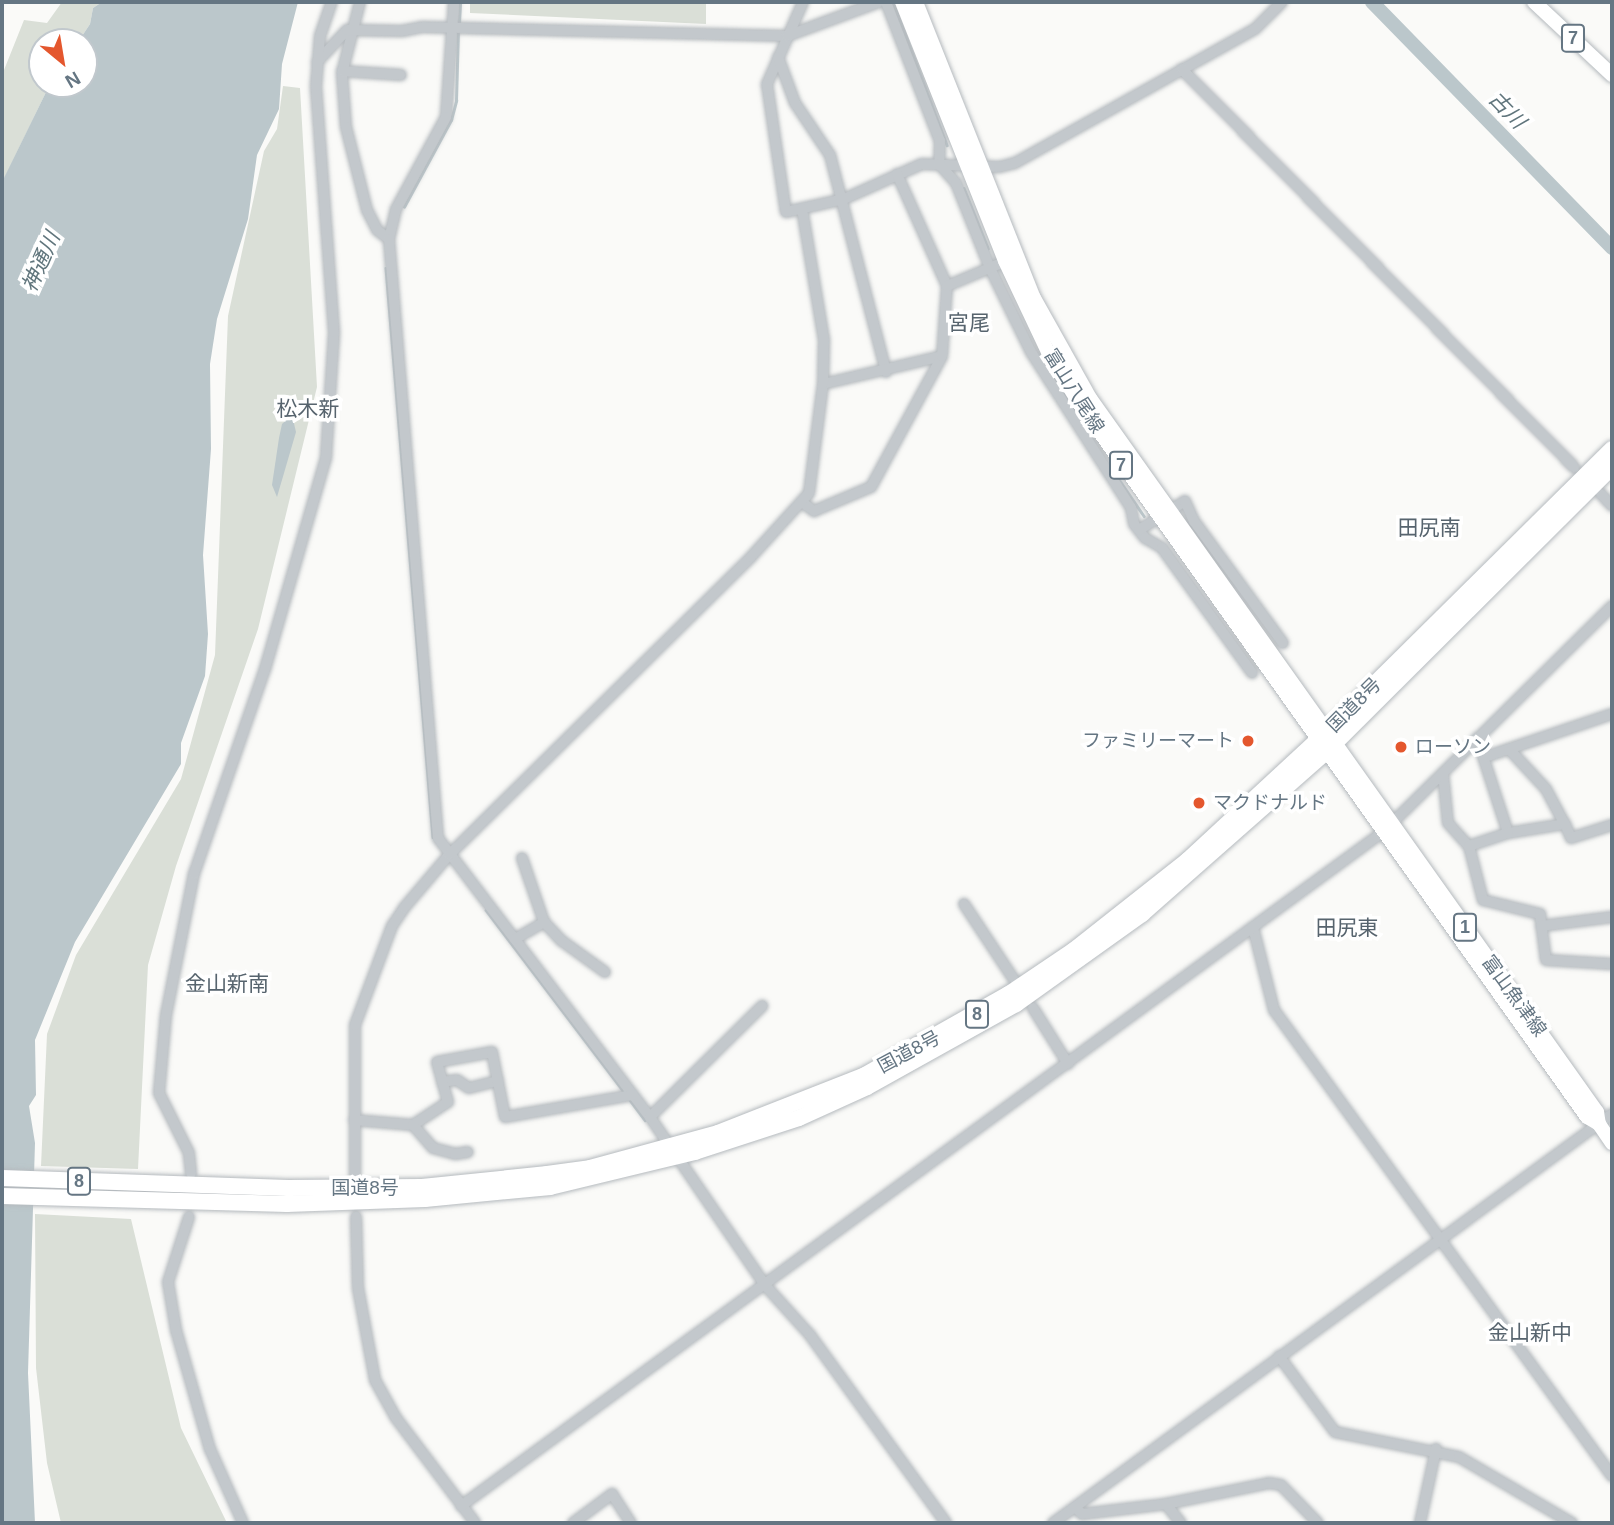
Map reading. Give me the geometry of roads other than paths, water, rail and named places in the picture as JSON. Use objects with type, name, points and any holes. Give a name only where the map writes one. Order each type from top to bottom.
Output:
[{"type":"highway","name":"国道8号","points":[[1326,742],[1612,449]]},
{"type":"highway","name":"国道8号","points":[[2,1196],[287,1204],[485,1194],[577,1181],[799,1118],[867,1087],[1016,1004],[1142,914],[1326,742],[1612,467]]},
{"type":"highway","name":"国道8号","points":[[2,1178],[157,1184],[422,1187],[590,1168],[674,1152]]},
{"type":"main road","name":"富山八尾線","points":[[902,2],[973,166],[1048,352],[1326,742]]},
{"type":"main road","name":"富山八尾線","points":[[916,2],[973,166]]},
{"type":"main road","name":"7","points":[[1534,2],[1612,75]]},
{"type":"main road","name":"富山魚津線","points":[[1326,742],[1587,1117],[1599,1124],[1612,1143]]},
{"type":"street","points":[[191,1173],[188,1153],[159,1093],[166,1015],[194,874],[265,669],[326,457],[334,332],[317,148],[317,62],[320,36],[332,2]]},
{"type":"street","points":[[360,2],[342,71],[352,165],[367,210],[377,230],[389,239]]},
{"type":"street","points":[[454,2],[446,117],[396,209],[389,239],[435,827],[449,855],[634,1095],[765,1285],[810,1335],[946,1523]]},
{"type":"street","points":[[803,2],[767,84],[786,212],[844,200],[922,164],[973,166],[1015,163],[1255,29],[1282,2]]},
{"type":"street","points":[[317,62],[353,29],[787,36],[879,2]]},
{"type":"street","points":[[886,2],[940,141],[939,164],[956,183],[990,268],[1031,352],[1131,508],[1139,530],[1163,548],[1252,673]]},
{"type":"street","points":[[778,57],[796,103],[830,155],[844,200],[886,372]]},
{"type":"street","points":[[1182,69],[1574,467]]},
{"type":"street","points":[[342,71],[401,75]]},
{"type":"street","points":[[803,503],[814,510],[871,487],[942,356],[947,286],[897,174]]},
{"type":"street","points":[[355,1176],[355,1025],[392,926],[449,855],[803,503],[812,475],[823,384],[824,340],[803,209]]},
{"type":"street","points":[[947,286],[1011,259]]},
{"type":"street","points":[[823,384],[886,372],[942,356]]},
{"type":"street","points":[[1601,494],[1612,506]]},
{"type":"street","points":[[1139,530],[1185,501],[1194,522],[1283,643]]},
{"type":"street","points":[[461,1506],[1387,828],[1612,606]]},
{"type":"street","points":[[1485,757],[1612,714]]},
{"type":"street","points":[[1477,738],[1508,833]]},
{"type":"street","points":[[1509,749],[1546,789],[1571,838],[1612,825]]},
{"type":"street","points":[[1443,773],[1448,823],[1469,846],[1483,900],[1541,914],[1546,960],[1612,964]]},
{"type":"street","points":[[1469,846],[1508,833],[1565,824]]},
{"type":"street","points":[[522,858],[544,922],[562,941],[605,972]]},
{"type":"street","points":[[964,904],[1013,978]]},
{"type":"street","points":[[1541,926],[1612,917]]},
{"type":"street","points":[[515,939],[544,922]]},
{"type":"street","points":[[1253,927],[1274,1010],[1612,1476]]},
{"type":"street","points":[[650,1117],[762,1006]]},
{"type":"street","points":[[1033,1008],[1068,1064]]},
{"type":"street","points":[[354,1120],[413,1125],[448,1102],[437,1062],[492,1052],[505,1117],[634,1095]]},
{"type":"street","points":[[442,1082],[457,1080],[469,1088],[498,1081]]},
{"type":"street","points":[[1053,1523],[1612,1114]]},
{"type":"street","points":[[413,1125],[433,1148],[455,1154],[468,1152]]},
{"type":"street","points":[[189,1217],[168,1282],[176,1328],[210,1449],[243,1523]]},
{"type":"street","points":[[356,1217],[358,1288],[375,1380],[396,1418],[474,1523]]},
{"type":"street","points":[[1279,1356],[1335,1432],[1436,1449],[1459,1457],[1572,1523]]},
{"type":"street","points":[[1420,1523],[1436,1449]]},
{"type":"street","points":[[1075,1507],[1082,1514],[1166,1504],[1269,1483],[1280,1485],[1318,1523]]},
{"type":"street","points":[[573,1523],[612,1494],[631,1523]]},
{"type":"street","points":[[1166,1504],[1181,1523]]},
{"type":"water","name":"神通川","points":[[102,2],[298,2],[282,64],[279,109],[257,155],[248,219],[217,319],[210,364],[211,449],[203,555],[208,634],[205,676],[181,743],[181,764],[75,942],[35,1040],[36,1095],[29,1106],[35,1143],[28,1373],[35,1523],[2,1523],[2,182],[43,98],[98,98],[98,28],[87,28],[93,8]]},
{"type":"water","points":[[292,415],[296,432],[277,497],[272,485],[279,438],[282,424]]},
{"type":"waterway","points":[[459,23],[460,2]]},
{"type":"waterway","points":[[893,2],[947,145]]},
{"type":"waterway","name":"古川","points":[[1372,2],[1612,248]]},
{"type":"waterway","points":[[404,207],[451,120],[456,101],[458,30]]},
{"type":"waterway","points":[[964,188],[988,248]]},
{"type":"waterway","points":[[386,268],[433,837]]},
{"type":"waterway","points":[[1118,478],[1144,516]]},
{"type":"waterway","points":[[486,910],[624,1092]]},
{"type":"waterway","points":[[630,1100],[645,1120]]},
{"type":"place","name":"ファミリーマート","points":[[1248,741]]},
{"type":"place","name":"ローソン","points":[[1401,747]]},
{"type":"place","name":"マクドナルド","points":[[1199,803]]},
{"type":"district","name":"宮尾","points":[[969,323]]},
{"type":"district","name":"松木新","points":[[308,409]]},
{"type":"district","name":"田尻南","points":[[1429,528]]},
{"type":"district","name":"田尻東","points":[[1347,928]]},
{"type":"district","name":"金山新南","points":[[227,984]]},
{"type":"district","name":"金山新中","points":[[1530,1333]]}]
